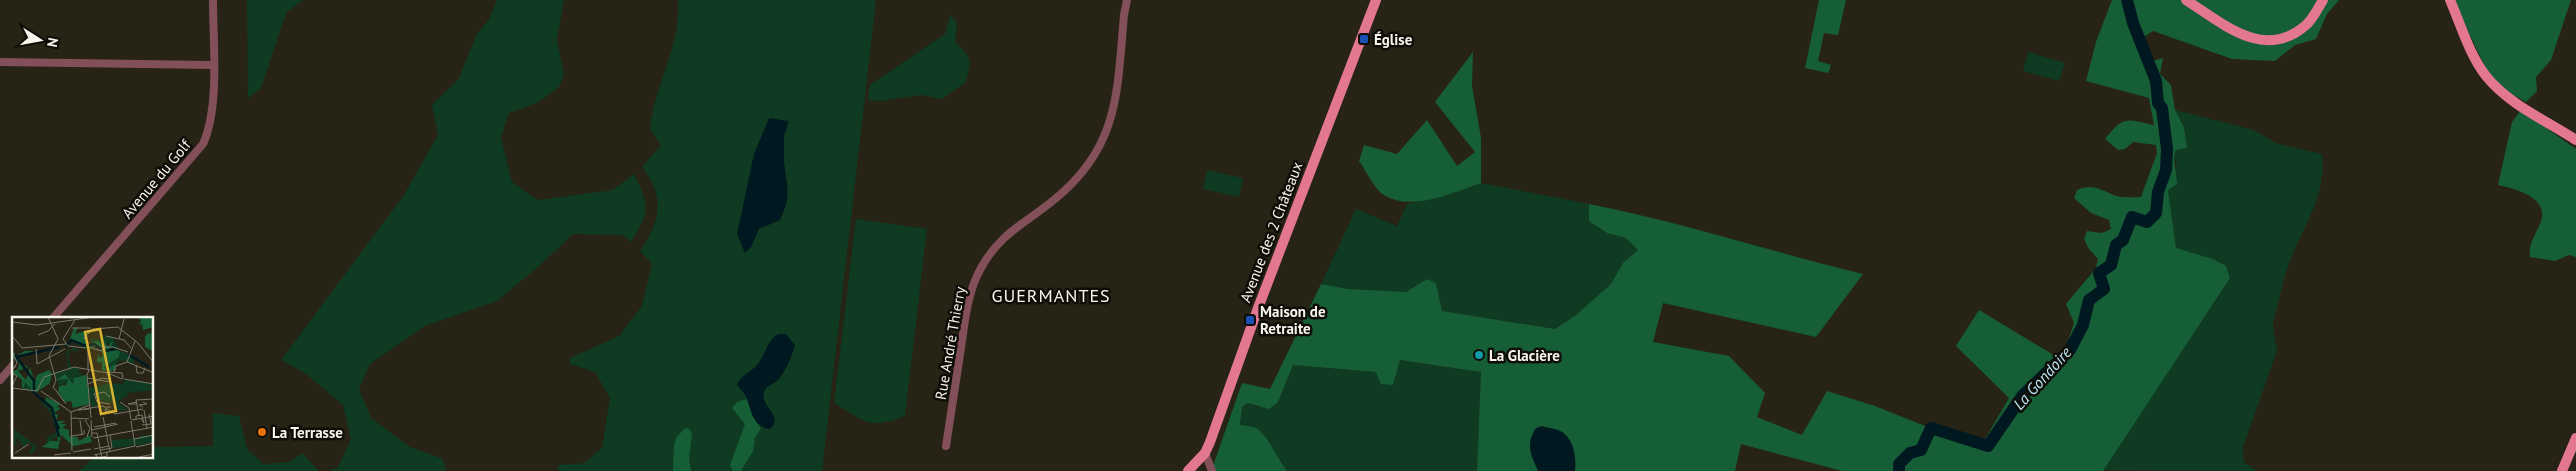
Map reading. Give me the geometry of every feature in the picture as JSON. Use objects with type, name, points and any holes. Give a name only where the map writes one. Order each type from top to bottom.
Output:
[{"type":"main road","name":"Avenue des 2 Châteaux","points":[[1188,471],[1205,453],[1258,308],[1376,0]]},
{"type":"main road","points":[[2186,0],[2245,37],[2266,41],[2286,38],[2306,25],[2323,0]]},
{"type":"main road","points":[[2450,0],[2478,63],[2487,77],[2507,96],[2576,140]]},
{"type":"main road","points":[[2562,471],[2576,438]]},
{"type":"street","name":"Avenue du Golf","points":[[55,317],[203,144],[211,122],[213,0]]},
{"type":"street","name":"Rue André Thierry","points":[[946,446],[972,286],[995,246],[1009,231],[1055,199],[1074,182],[1084,171],[1105,137],[1117,97],[1127,0]]},
{"type":"street","points":[[0,62],[212,65]]},
{"type":"street","points":[[0,380],[12,366]]},
{"type":"street","points":[[1205,453],[1212,471]]},
{"type":"green space","points":[[247,0],[303,0],[286,13],[261,88],[248,98]]},
{"type":"green space","points":[[497,0],[564,0],[557,40],[564,75],[559,87],[537,103],[509,113],[501,137],[512,182],[538,200],[613,190],[634,174],[643,194],[646,209],[645,216],[631,242],[623,235],[573,234],[539,266],[497,301],[425,326],[370,364],[359,389],[371,418],[410,447],[441,458],[445,464],[446,471],[329,471],[338,467],[351,439],[343,405],[305,373],[281,360],[404,195],[438,135],[432,105],[458,80],[477,34],[490,18]]},
{"type":"green space","points":[[678,0],[876,0],[822,471],[558,471],[558,465],[584,463],[602,448],[610,398],[595,372],[570,364],[570,358],[619,336],[642,306],[652,264],[640,251],[652,230],[658,209],[655,189],[642,167],[661,145],[650,129],[656,97],[672,50],[678,17]]},
{"type":"green space","points":[[1819,0],[1846,0],[1838,35],[1824,33],[1818,61],[1831,65],[1828,73],[1805,68]]},
{"type":"green space","points":[[2112,0],[2339,0],[2327,14],[2316,39],[2295,45],[2275,61],[2232,59],[2153,31],[2145,36],[2149,62],[2163,58],[2160,74],[2171,85],[2175,110],[2184,127],[2187,148],[2176,150],[2174,156],[2177,184],[2168,190],[2176,248],[2213,259],[2226,266],[2230,278],[2103,471],[1842,471],[1741,444],[1735,471],[1477,471],[1481,372],[1400,360],[1393,385],[1381,384],[1376,372],[1293,365],[1278,402],[1269,409],[1247,403],[1242,407],[1240,425],[1254,427],[1260,431],[1287,471],[1214,471],[1214,463],[1242,383],[1270,389],[1321,284],[1348,289],[1406,292],[1427,279],[1436,283],[1442,311],[1555,329],[1576,315],[1611,284],[1623,263],[1638,250],[1626,238],[1607,233],[1589,221],[1589,204],[1658,219],[1863,274],[1816,337],[1663,303],[1653,342],[1729,356],[1765,393],[1757,417],[1802,435],[1827,391],[1875,406],[1980,448],[2009,398],[1956,346],[1979,310],[2057,357],[2066,347],[2074,323],[2066,304],[2096,268],[2098,259],[2089,249],[2084,239],[2087,231],[2102,233],[2111,229],[2109,220],[2091,213],[2074,198],[2077,190],[2092,187],[2119,197],[2141,197],[2157,153],[2156,145],[2133,142],[2125,149],[2118,150],[2105,139],[2121,122],[2131,120],[2154,125],[2149,98],[2086,81],[2096,42]]},
{"type":"green space","points":[[2453,0],[2571,0],[2551,60],[2536,77],[2537,91],[2526,102],[2504,90],[2489,75]]},
{"type":"green space","points":[[950,15],[957,23],[955,42],[965,52],[969,60],[966,82],[942,99],[921,95],[880,101],[868,100],[870,85],[945,34]]},
{"type":"green space","points":[[1473,52],[1472,86],[1481,138],[1481,183],[1445,196],[1419,201],[1395,200],[1384,195],[1374,184],[1359,161],[1364,145],[1397,154],[1427,120],[1457,166],[1475,152],[1435,102]]},
{"type":"green space","points":[[2028,52],[2065,63],[2059,81],[2023,71]]},
{"type":"green space","points":[[2175,110],[2254,130],[2278,144],[2322,154],[2321,182],[2318,194],[2289,263],[2275,315],[2273,325],[2277,351],[2243,447],[2244,462],[2257,471],[2102,470],[2230,278],[2226,266],[2213,259],[2176,249],[2168,190],[2177,165],[2174,156],[2176,150],[2187,147],[2184,127]]},
{"type":"green space","points":[[2521,110],[2576,149],[2576,257],[2569,255],[2555,261],[2530,257],[2531,244],[2540,224],[2541,208],[2537,201],[2523,192],[2498,185],[2512,122]]},
{"type":"green space","points":[[1207,170],[1243,178],[1239,197],[1203,189]]},
{"type":"green space","points":[[1481,183],[1589,204],[1589,221],[1607,233],[1626,238],[1638,250],[1623,263],[1611,284],[1576,315],[1555,329],[1442,311],[1436,283],[1427,279],[1406,292],[1348,289],[1321,284],[1356,209],[1397,226],[1407,204],[1447,195]]},
{"type":"green space","points":[[856,219],[927,229],[905,416],[883,423],[868,422],[834,403]]},
{"type":"green space","points":[[1400,360],[1481,372],[1477,471],[1287,471],[1276,458],[1266,439],[1240,425],[1242,407],[1247,403],[1257,407],[1278,402],[1293,365],[1376,372],[1393,385]]},
{"type":"green space","points":[[747,399],[753,417],[761,428],[755,438],[753,451],[741,471],[733,471],[730,465],[745,424],[732,408],[737,402]]},
{"type":"green space","points":[[213,413],[239,416],[247,449],[263,464],[290,462],[302,453],[319,471],[79,471],[94,458],[154,458],[154,447],[213,446]]},
{"type":"green space","points":[[688,428],[692,433],[689,459],[691,471],[673,471],[676,438],[684,429]]},
{"type":"water","points":[[769,118],[788,121],[784,136],[784,160],[788,196],[780,220],[759,229],[751,247],[745,253],[737,234],[754,154]]},
{"type":"water","points":[[778,334],[786,334],[795,345],[784,372],[764,392],[765,403],[774,415],[775,420],[770,429],[759,425],[756,421],[745,395],[737,385],[757,365],[768,344]]},
{"type":"water","points":[[1542,426],[1558,430],[1570,441],[1575,459],[1575,471],[1538,471],[1531,455],[1530,444],[1536,428]]},
{"type":"waterway","name":"La Gondoire","points":[[1899,471],[1899,464],[1910,453],[1921,450],[1931,428],[1988,446],[2023,395],[2070,350],[2083,325],[2089,300],[2104,289],[2099,273],[2111,265],[2116,245],[2123,240],[2132,217],[2147,222],[2156,213],[2158,192],[2166,170],[2167,149],[2162,108],[2158,103],[2156,81],[2133,23],[2127,0]]},
{"type":"place","name":"Église","points":[[1364,39]]},
{"type":"place","name":"Maison de Retraite","points":[[1250,320]]},
{"type":"place","name":"La Glacière","points":[[1479,355]]},
{"type":"place","name":"La Terrasse","points":[[262,432]]},
{"type":"district","name":"GUERMANTES","points":[[1051,295]]}]
